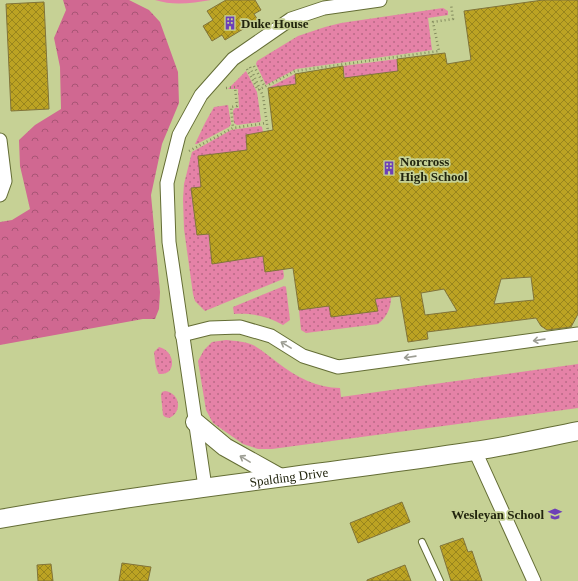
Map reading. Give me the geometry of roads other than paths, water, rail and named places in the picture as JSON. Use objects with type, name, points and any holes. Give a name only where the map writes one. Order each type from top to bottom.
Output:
[{"type":"main road","points":[[195,422],[225,447],[279,477]]},
{"type":"main road","name":"Spalding Drive","points":[[0,518],[205,487],[475,451],[578,431]]},
{"type":"street","points":[[205,487],[169,242],[167,183],[179,135],[201,95],[233,59],[291,19],[324,8],[380,0]]},
{"type":"street","points":[[0,140],[5,181],[0,195]]},
{"type":"street","points":[[182,335],[210,328],[240,327],[271,336],[303,356],[338,367],[578,334]]},
{"type":"street","points":[[475,451],[534,581]]},
{"type":"lane","points":[[422,542],[440,581]]},
{"type":"place","name":"Duke House","points":[[230,23]]},
{"type":"place","name":"Norcross High School","points":[[389,168]]},
{"type":"place","name":"Wesleyan School","points":[[555,514]]}]
